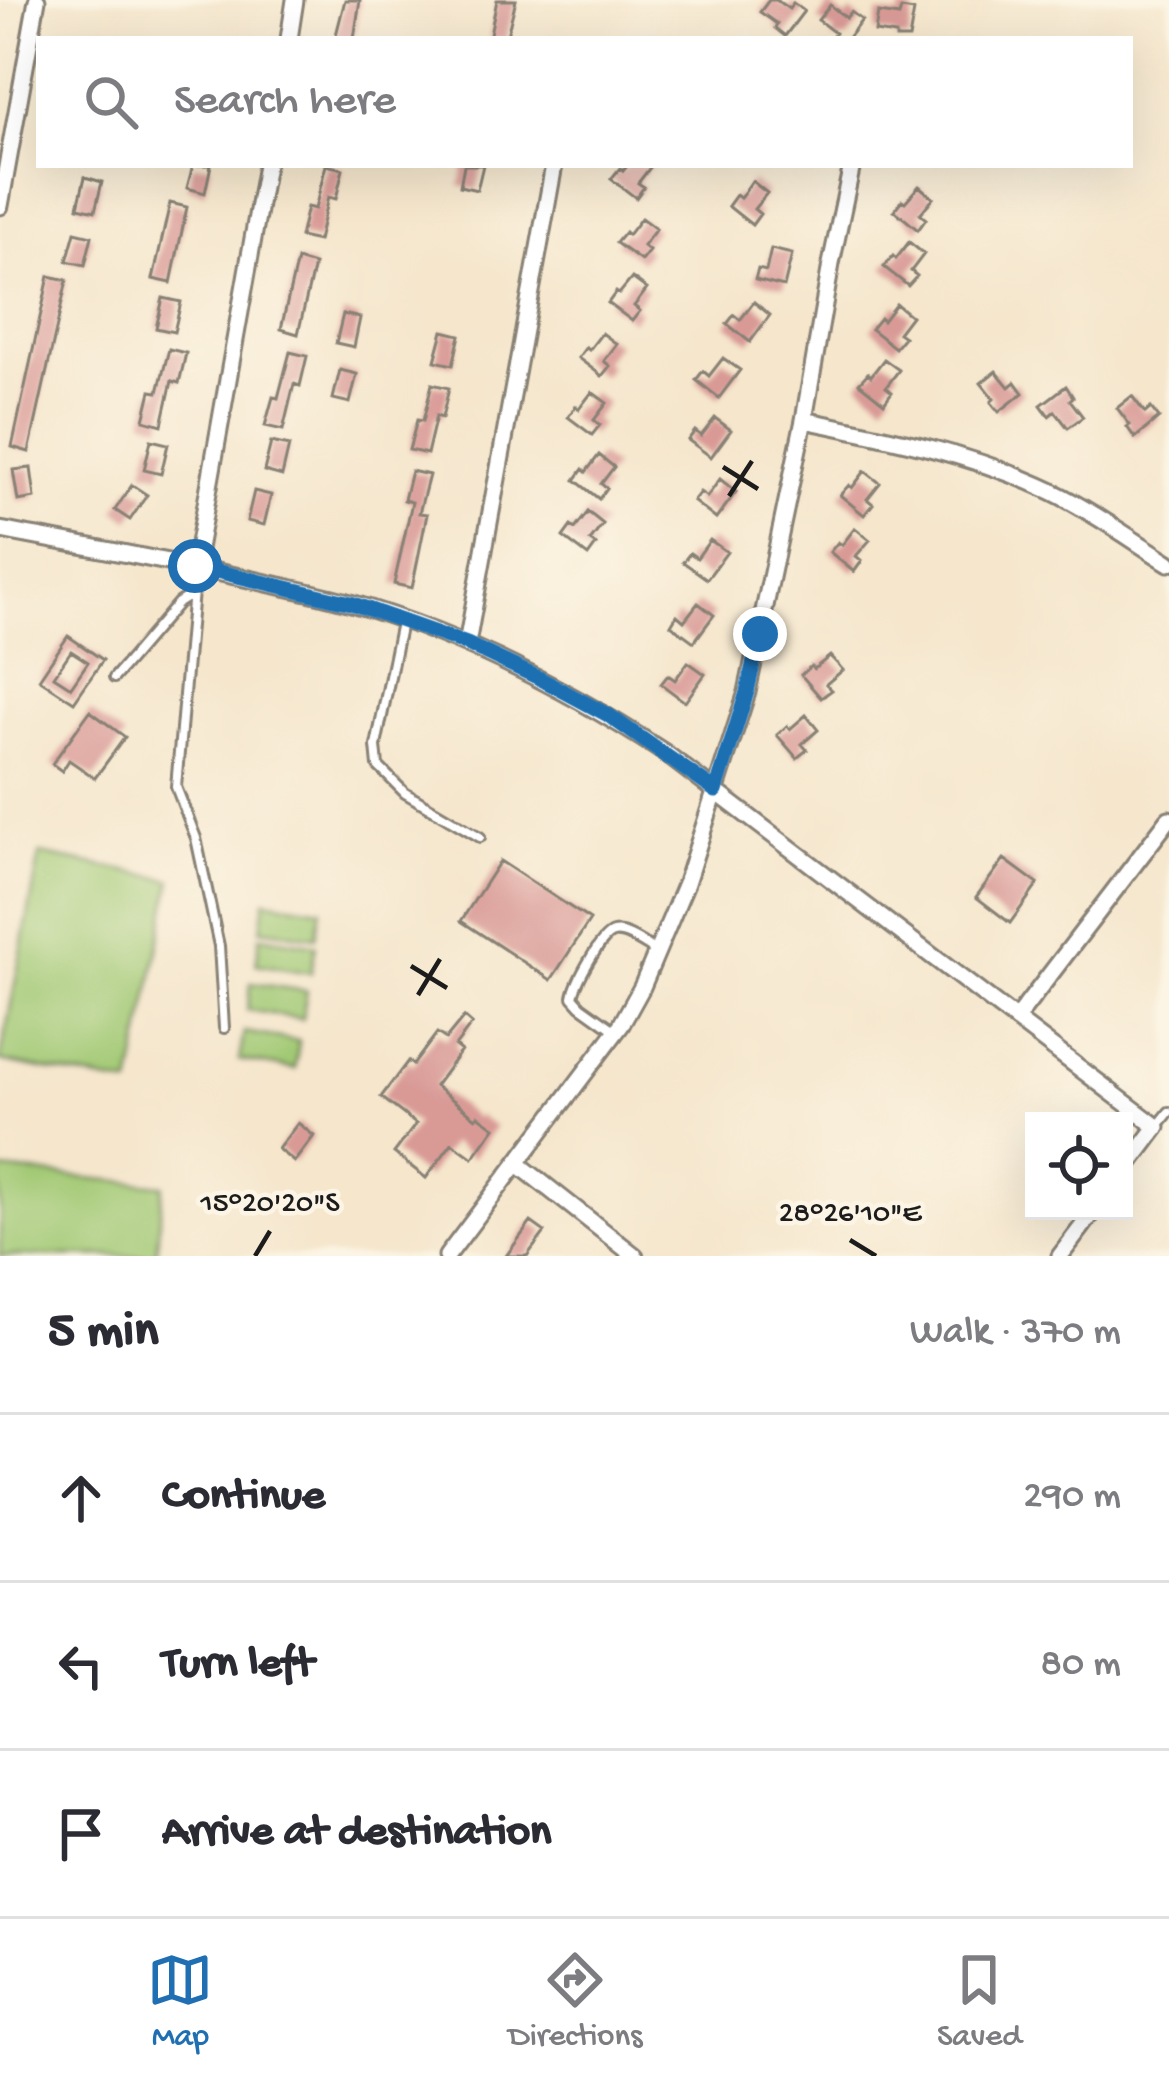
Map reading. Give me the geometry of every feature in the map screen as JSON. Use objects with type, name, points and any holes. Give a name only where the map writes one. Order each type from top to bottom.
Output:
[{"type":"street","points":[[0,206],[37,0]]},
{"type":"street","points":[[289,36],[295,0]]},
{"type":"street","points":[[195,566],[265,168]]},
{"type":"street","points":[[467,644],[553,168]]},
{"type":"street","points":[[447,1256],[616,1031],[642,987],[686,884],[747,692],[851,168]]},
{"type":"street","points":[[804,420],[899,440],[1003,470],[1055,493],[1169,563]]},
{"type":"street","points":[[0,530],[195,566],[351,603],[467,644],[608,715],[716,791],[1157,1127],[1133,1159]]},
{"type":"street","points":[[1016,1018],[1167,826]]},
{"type":"street","points":[[518,1164],[635,1256]]},
{"type":"street","points":[[1060,1256],[1087,1220]]},
{"type":"lane","points":[[195,566],[176,787],[196,838],[219,946],[224,1028]]},
{"type":"lane","points":[[114,678],[178,603],[193,593]]},
{"type":"lane","points":[[401,621],[376,746],[379,766],[405,793],[479,837]]},
{"type":"lane","points":[[616,1031],[581,1006],[573,997],[574,985],[606,936],[615,932],[658,952]]},
{"type":"lane","points":[[1157,1127],[1169,1112]]},
{"type":"green space","points":[[40,854],[172,880],[131,1086],[0,1061]]},
{"type":"green space","points":[[265,900],[321,909],[316,937],[261,929]]},
{"type":"green space","points":[[260,936],[316,945],[311,973],[256,964]]},
{"type":"green space","points":[[251,983],[307,991],[302,1019],[247,1010]]},
{"type":"green space","points":[[244,1032],[299,1041],[295,1069],[239,1060]]},
{"type":"green space","points":[[0,1170],[163,1185],[156,1256],[0,1256]]},
{"type":"building","points":[[345,0],[360,0],[354,36],[336,36]]},
{"type":"building","points":[[497,0],[516,0],[507,36],[490,36]]},
{"type":"building","points":[[769,0],[789,9],[793,3],[804,11],[785,36],[760,12]]},
{"type":"building","points":[[830,5],[846,18],[851,12],[862,20],[849,36],[833,36],[818,20]]},
{"type":"building","points":[[901,9],[914,11],[910,36],[875,32],[878,13],[899,16]]},
{"type":"building","points":[[192,168],[210,168],[205,193],[187,188]]},
{"type":"building","points":[[325,168],[343,169],[336,199],[328,197],[318,241],[300,237],[307,207],[315,209]]},
{"type":"building","points":[[463,168],[482,168],[477,190],[460,186]]},
{"type":"building","points":[[620,168],[650,168],[638,183],[644,187],[636,198],[611,179]]},
{"type":"building","points":[[85,177],[102,182],[95,211],[78,207]]},
{"type":"building","points":[[752,181],[767,193],[754,209],[760,214],[752,225],[728,206]]},
{"type":"building","points":[[919,186],[933,198],[920,214],[926,219],[918,230],[894,210]]},
{"type":"building","points":[[170,203],[187,207],[171,283],[153,279]]},
{"type":"building","points":[[641,218],[656,229],[643,246],[649,251],[641,261],[616,243]]},
{"type":"building","points":[[75,232],[92,236],[85,265],[67,261]]},
{"type":"building","points":[[909,242],[924,254],[911,271],[917,276],[908,286],[884,267]]},
{"type":"building","points":[[771,249],[792,254],[784,287],[755,280],[758,269],[766,271]]},
{"type":"building","points":[[297,260],[314,265],[298,334],[281,329]]},
{"type":"building","points":[[49,276],[67,280],[29,452],[12,447]]},
{"type":"building","points":[[632,278],[647,289],[634,306],[640,311],[632,321],[608,303]]},
{"type":"building","points":[[163,298],[181,302],[174,332],[156,328]]},
{"type":"building","points":[[754,302],[770,315],[750,342],[727,324],[734,315],[740,320]]},
{"type":"building","points":[[896,304],[911,316],[898,333],[904,337],[895,348],[871,329]]},
{"type":"building","points":[[343,314],[360,318],[354,347],[336,343]]},
{"type":"building","points":[[443,331],[460,335],[453,365],[435,361]]},
{"type":"building","points":[[602,333],[617,344],[604,361],[610,366],[602,376],[578,358]]},
{"type":"building","points":[[169,349],[186,353],[179,383],[172,381],[162,425],[144,420],[151,391],[158,392]]},
{"type":"building","points":[[290,352],[307,356],[300,386],[294,384],[283,430],[265,426]]},
{"type":"building","points":[[723,358],[740,370],[719,398],[696,380],[703,371],[709,376]]},
{"type":"building","points":[[884,359],[899,370],[886,387],[892,392],[884,403],[859,383]]},
{"type":"building","points":[[340,370],[357,374],[350,403],[333,399]]},
{"type":"building","points":[[996,371],[1009,387],[1015,382],[1023,393],[999,412],[981,383]]},
{"type":"building","points":[[432,384],[449,388],[427,454],[409,450],[417,420],[423,421]]},
{"type":"building","points":[[1066,386],[1083,417],[1068,428],[1055,411],[1049,416],[1041,405]]},
{"type":"building","points":[[592,392],[607,403],[594,420],[600,425],[592,435],[568,417]]},
{"type":"building","points":[[1132,396],[1145,413],[1151,408],[1159,418],[1135,438],[1117,408]]},
{"type":"building","points":[[715,418],[731,430],[711,457],[688,440],[695,431],[701,436]]},
{"type":"building","points":[[151,440],[168,444],[161,474],[144,470]]},
{"type":"building","points":[[271,442],[289,446],[282,476],[264,471]]},
{"type":"building","points":[[599,455],[614,467],[601,484],[607,488],[599,499],[575,480]]},
{"type":"building","points":[[31,468],[35,498],[18,501],[13,470]]},
{"type":"building","points":[[411,471],[429,475],[419,513],[427,514],[412,588],[394,584],[412,502],[404,500]]},
{"type":"building","points":[[865,471],[880,483],[867,499],[873,504],[864,515],[840,495]]},
{"type":"building","points":[[720,479],[736,492],[716,519],[693,501],[700,492],[707,497]]},
{"type":"building","points":[[132,485],[147,495],[130,520],[115,510]]},
{"type":"building","points":[[254,491],[271,495],[264,525],[247,521]]},
{"type":"building","points":[[588,512],[603,524],[590,541],[596,545],[588,556],[563,537]]},
{"type":"building","points":[[855,528],[870,540],[856,556],[862,561],[854,572],[830,552]]},
{"type":"building","points":[[710,540],[727,552],[707,579],[683,562],[690,553],[697,558]]},
{"type":"building","points":[[698,603],[714,615],[694,642],[671,625],[677,615],[684,621]]},
{"type":"building","points":[[68,636],[103,660],[74,702],[39,679]],"holes":[[[71,651],[88,662],[71,687],[54,676]]]},
{"type":"building","points":[[830,656],[843,670],[826,684],[832,690],[821,698],[801,675]]},
{"type":"building","points":[[688,662],[705,674],[685,702],[661,684],[668,675],[675,680]]},
{"type":"building","points":[[90,711],[125,737],[95,778],[69,760],[62,771],[52,764]]},
{"type":"building","points":[[806,715],[818,730],[802,744],[807,750],[797,758],[777,735]]},
{"type":"building","points":[[1004,859],[1038,884],[1010,923],[976,897]]},
{"type":"building","points":[[500,861],[590,920],[551,980],[461,921]]},
{"type":"building","points":[[464,1017],[472,1024],[455,1046],[461,1051],[435,1086],[495,1127],[473,1158],[452,1143],[426,1178],[394,1153],[416,1124],[381,1097],[437,1033],[446,1039]]},
{"type":"building","points":[[298,1123],[314,1136],[294,1162],[278,1149]]},
{"type":"building","points":[[531,1222],[545,1232],[527,1256],[506,1256]]},
{"type":"route","points":[[195,566],[351,603],[467,644],[608,715],[716,791],[760,634]]}]
